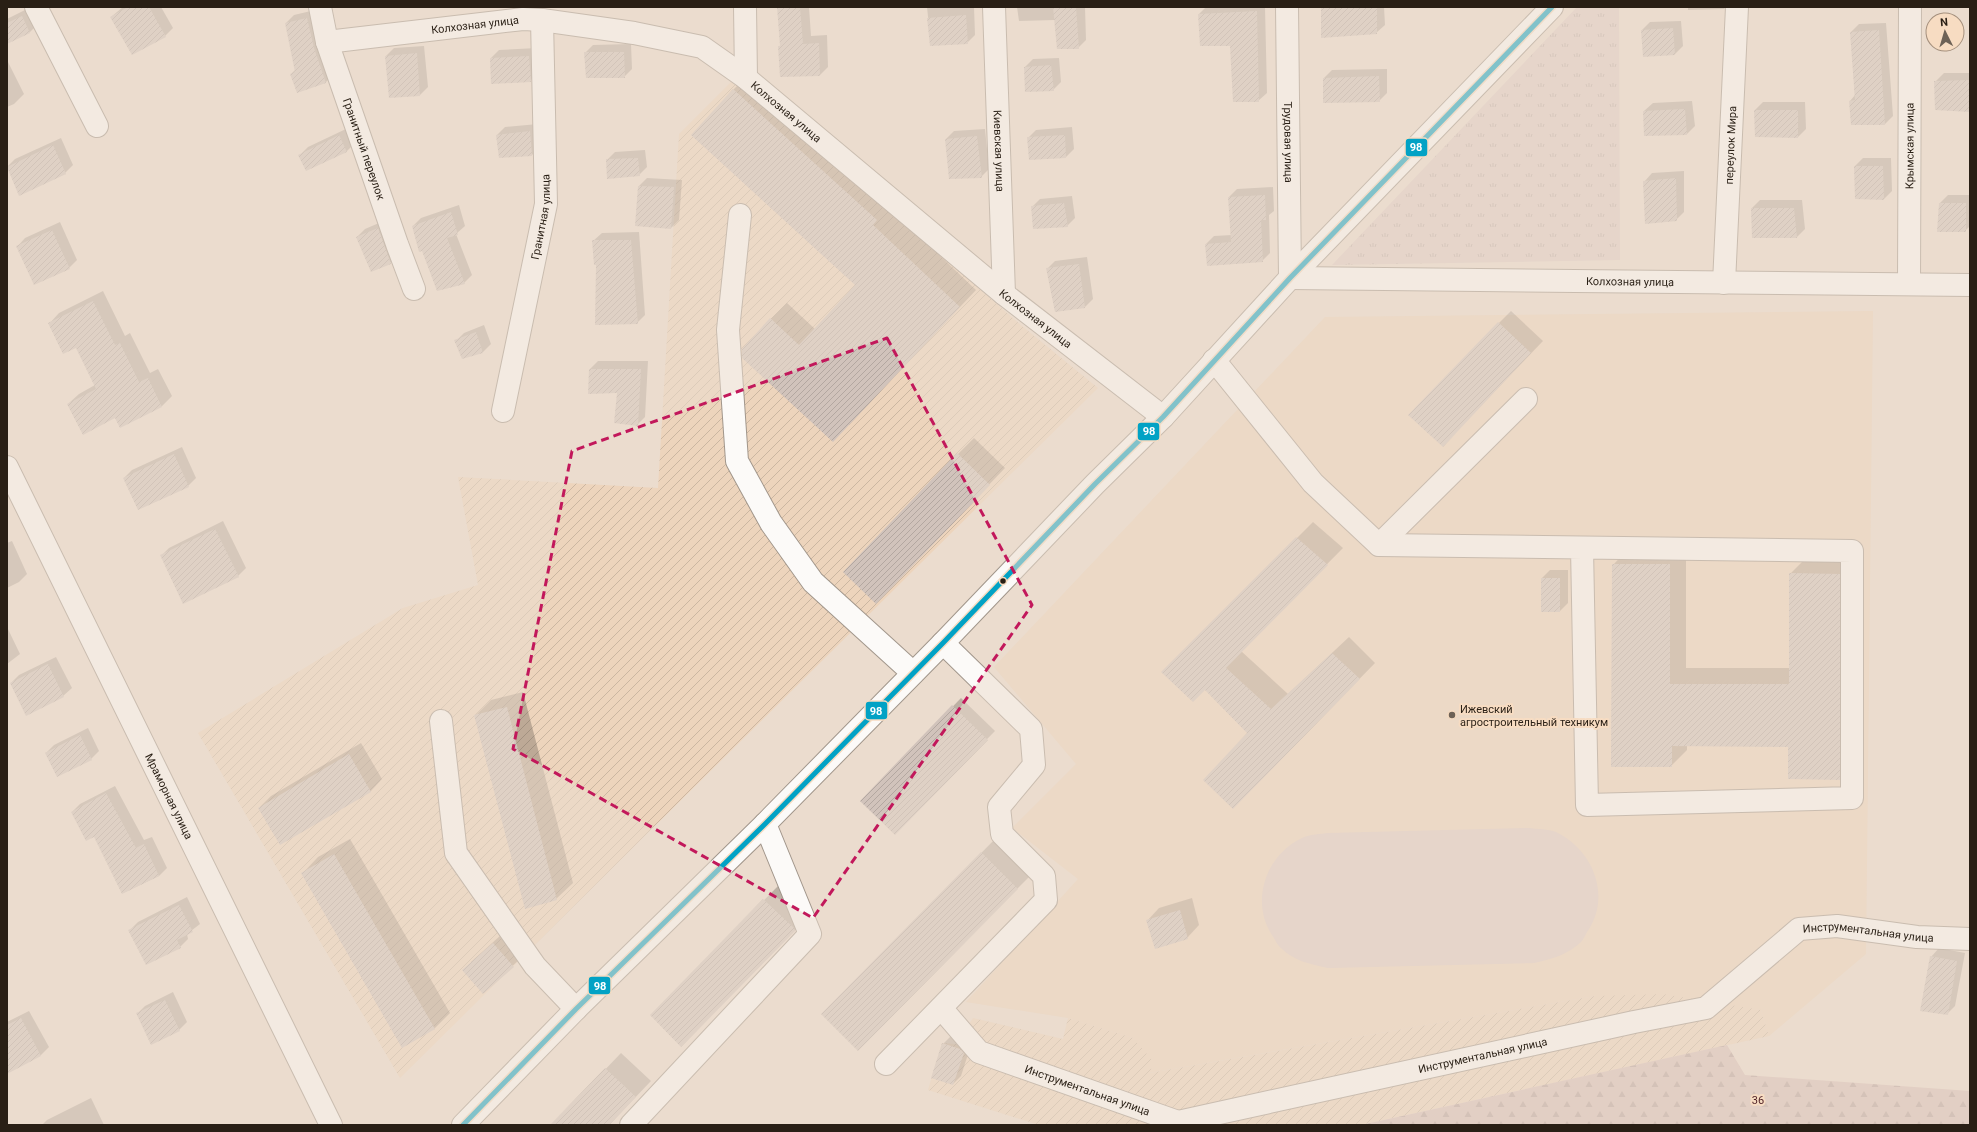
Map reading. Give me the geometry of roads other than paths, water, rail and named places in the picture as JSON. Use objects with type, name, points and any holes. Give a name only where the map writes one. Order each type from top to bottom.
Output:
[{"type":"street","points":[[36,7],[97,126]]},
{"type":"street","name":"Гранитный переулок","points":[[320,7],[327,42],[396,244],[414,289]]},
{"type":"street","points":[[745,7],[746,78]]},
{"type":"street","name":"Киевская улица","points":[[994,7],[1004,294]]},
{"type":"street","name":"Трудовая улица","points":[[1287,7],[1290,278]]},
{"type":"street","points":[[462,1125],[576,1009],[765,824],[943,643],[1095,484],[1163,417],[1290,278],[1552,7]]},
{"type":"street","name":"переулок Мира","points":[[1724,283],[1737,7]]},
{"type":"street","name":"Крымская улица","points":[[1909,284],[1910,7]]},
{"type":"street","name":"Колхозная улица","points":[[327,42],[529,15],[634,33],[702,47],[746,78],[1004,294],[1163,417]]},
{"type":"street","name":"Гранитная улица","points":[[503,411],[546,204],[529,15]]},
{"type":"street","points":[[740,215],[728,330],[737,461],[771,523],[813,582],[913,673]]},
{"type":"street","name":"Колхозная улица","points":[[1290,278],[1970,285]]},
{"type":"street","points":[[1214,360],[1313,483],[1379,545],[1852,551],[1852,798],[1587,805],[1582,548]]},
{"type":"street","points":[[1379,545],[1526,399]]},
{"type":"street","name":"Мраморная улица","points":[[7,467],[331,1125]]},
{"type":"street","points":[[886,1064],[1046,900],[1044,876],[1002,834],[999,807],[1034,765],[1031,729],[943,643]]},
{"type":"street","points":[[441,721],[456,853],[535,966],[576,1009]]},
{"type":"street","points":[[631,1125],[810,934],[765,824]]},
{"type":"street","name":"Инструментальная улица","points":[[941,1008],[979,1052],[1178,1122],[1634,1022],[1706,1008],[1798,930],[1837,926],[1916,937],[1970,939]]},
{"type":"place","name":"Ижевский агростроительный техникум","points":[[1452,715]]},
{"type":"park label","name":"36","points":[[1758,1100]]}]
